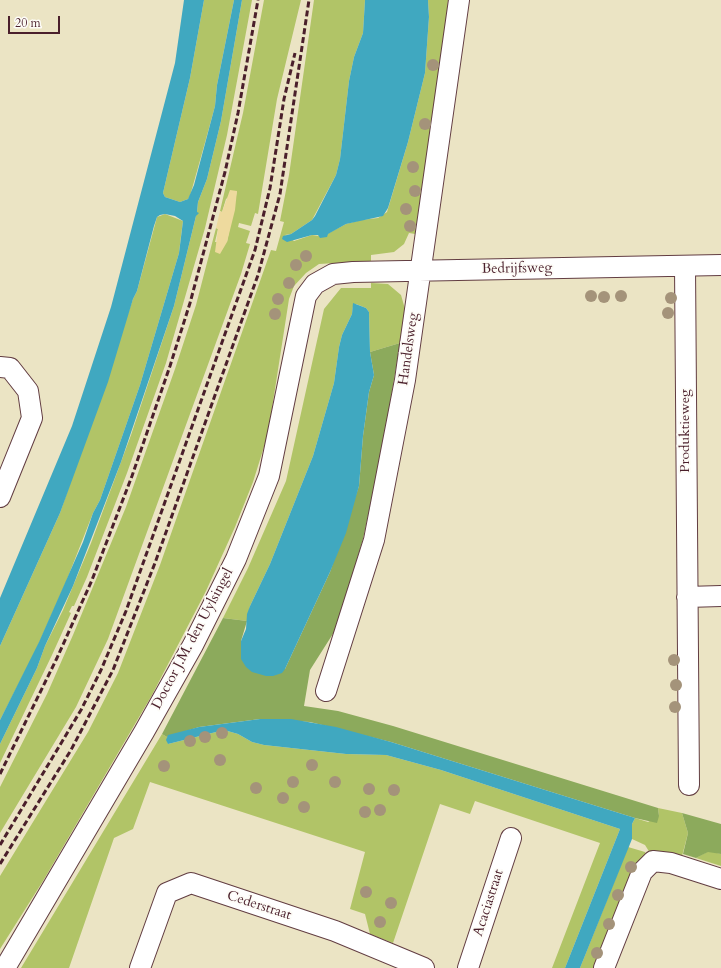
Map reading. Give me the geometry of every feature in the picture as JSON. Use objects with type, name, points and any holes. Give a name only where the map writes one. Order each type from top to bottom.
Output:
[{"type":"street","name":"Handelsweg","points":[[326,691],[374,540],[405,380],[419,271],[459,0]]},
{"type":"street","name":"Bedrijfsweg","points":[[315,284],[333,274],[353,272],[721,265]]},
{"type":"street","name":"Produktieweg","points":[[685,266],[689,785]]},
{"type":"street","name":"Doctor J.M. den Uylsingel","points":[[5,968],[144,732],[193,645],[236,559],[269,476],[306,296],[315,284]]},
{"type":"street","points":[[0,367],[10,368],[28,391],[32,418],[0,497]]},
{"type":"street","points":[[687,597],[721,596]]},
{"type":"street","name":"Acaciastraat","points":[[468,968],[511,838]]},
{"type":"street","points":[[604,968],[642,872],[653,861],[671,863],[721,879]]},
{"type":"street","name":"Cederstraat","points":[[140,968],[167,893],[191,883],[335,931],[424,968]]},
{"type":"green space","points":[[204,0],[234,0],[217,85],[215,106],[190,196],[188,199],[180,202],[165,197],[163,193],[190,78]]},
{"type":"green space","points":[[242,0],[252,0],[227,135],[205,228],[166,363],[127,473],[87,577],[74,606],[72,606],[69,612],[71,613],[52,655],[0,763],[0,744],[37,668],[45,646],[63,610],[91,543],[131,435],[174,306],[197,212],[198,202],[207,179],[221,121]]},
{"type":"green space","points":[[264,0],[301,0],[277,99],[258,214],[255,213],[251,226],[239,223],[238,227],[250,231],[246,243],[250,244],[241,274],[108,639],[76,707],[0,833],[0,787],[47,694],[126,507],[196,305],[216,228],[218,229],[215,242],[227,242],[237,191],[226,199],[222,212],[220,211],[243,113]]},
{"type":"green space","points":[[314,0],[365,0],[363,33],[354,57],[349,81],[340,159],[336,175],[312,220],[291,234],[285,235],[294,241],[312,235],[327,237],[327,234],[346,224],[378,218],[387,212],[408,142],[425,73],[429,17],[428,0],[448,0],[445,32],[415,234],[409,233],[404,244],[394,252],[371,255],[371,261],[319,264],[306,273],[294,286],[289,299],[268,434],[253,482],[235,527],[206,591],[152,695],[43,881],[0,949],[0,876],[88,732],[118,673],[160,565],[271,250],[276,251],[284,222],[280,221],[289,175]]},
{"type":"green space","points":[[165,214],[183,221],[179,253],[140,385],[100,500],[93,513],[66,582],[35,652],[0,720],[0,646],[60,513],[137,291],[157,217]]},
{"type":"green space","points":[[371,283],[388,284],[401,295],[405,309],[400,343],[370,352],[369,312],[366,308],[356,304],[353,306],[352,314],[342,335],[334,383],[313,456],[270,564],[250,606],[247,621],[223,618],[248,568],[286,481],[324,309],[341,288],[371,288]]},
{"type":"green space","points":[[400,343],[383,446],[363,539],[336,629],[310,670],[304,706],[338,711],[393,726],[658,808],[659,816],[657,823],[635,818],[391,742],[310,722],[260,719],[199,727],[167,737],[162,734],[223,618],[247,621],[241,641],[285,669],[330,572],[359,486],[363,436],[369,392],[374,375],[370,352]]},
{"type":"green space","points":[[224,730],[238,734],[252,742],[264,745],[346,754],[386,755],[441,770],[620,829],[565,968],[552,968],[600,843],[475,801],[470,814],[440,804],[393,943],[370,934],[365,914],[350,909],[365,852],[150,782],[133,829],[114,838],[69,968],[21,968],[162,734],[167,737],[168,744]]},
{"type":"green space","points":[[658,808],[682,813],[688,833],[681,860],[650,853],[645,845],[632,839],[632,824],[635,818],[648,822],[659,816]]},
{"type":"green space","points":[[682,813],[721,824],[721,854],[708,852],[696,858],[683,854],[688,833]]},
{"type":"green space","points":[[628,847],[645,852],[646,854],[643,856],[598,968],[580,968]]},
{"type":"green space","points":[[709,851],[721,854],[721,866],[696,858]]},
{"type":"sand","points":[[230,190],[237,191],[235,210],[227,242],[220,254],[215,252],[218,229],[216,228],[220,211],[222,212]]},
{"type":"water","points":[[184,0],[204,0],[190,78],[163,193],[165,197],[180,202],[188,199],[194,185],[215,106],[217,85],[234,0],[242,0],[221,121],[207,179],[198,202],[197,212],[199,213],[196,216],[174,306],[121,462],[73,586],[45,646],[37,668],[0,744],[0,720],[39,642],[83,542],[93,513],[100,500],[140,385],[179,253],[183,221],[175,216],[165,214],[160,215],[157,217],[154,226],[137,291],[133,299],[108,382],[60,513],[0,646],[0,598],[72,426],[111,307],[175,63]]},
{"type":"water","points":[[365,0],[428,0],[429,17],[425,73],[408,142],[388,208],[383,216],[346,224],[328,234],[327,237],[320,238],[318,235],[312,235],[287,242],[282,239],[283,236],[291,234],[312,220],[315,216],[336,175],[340,159],[349,81],[354,57],[363,33]]},
{"type":"water","points":[[353,303],[366,308],[369,312],[370,352],[374,375],[369,392],[363,436],[359,486],[346,533],[330,572],[285,669],[282,673],[273,676],[266,676],[252,672],[246,667],[241,659],[241,641],[246,629],[247,614],[270,564],[313,456],[334,383],[342,335],[352,314]]},
{"type":"water","points":[[260,719],[291,719],[336,727],[391,742],[635,818],[632,824],[632,839],[580,968],[565,968],[620,829],[441,770],[386,755],[346,754],[264,745],[252,742],[238,734],[224,730],[168,744],[166,740],[168,735],[199,727]]},
{"type":"railway","points":[[0,774],[57,658],[92,580],[132,476],[170,366],[190,303],[225,172],[238,113],[258,0]]},
{"type":"railway","points":[[0,864],[71,750],[113,670],[155,563],[258,275],[280,194],[309,0]]},
{"type":"railway","points":[[0,845],[81,710],[101,670],[126,611],[255,250],[270,188],[284,99],[295,53]]}]
